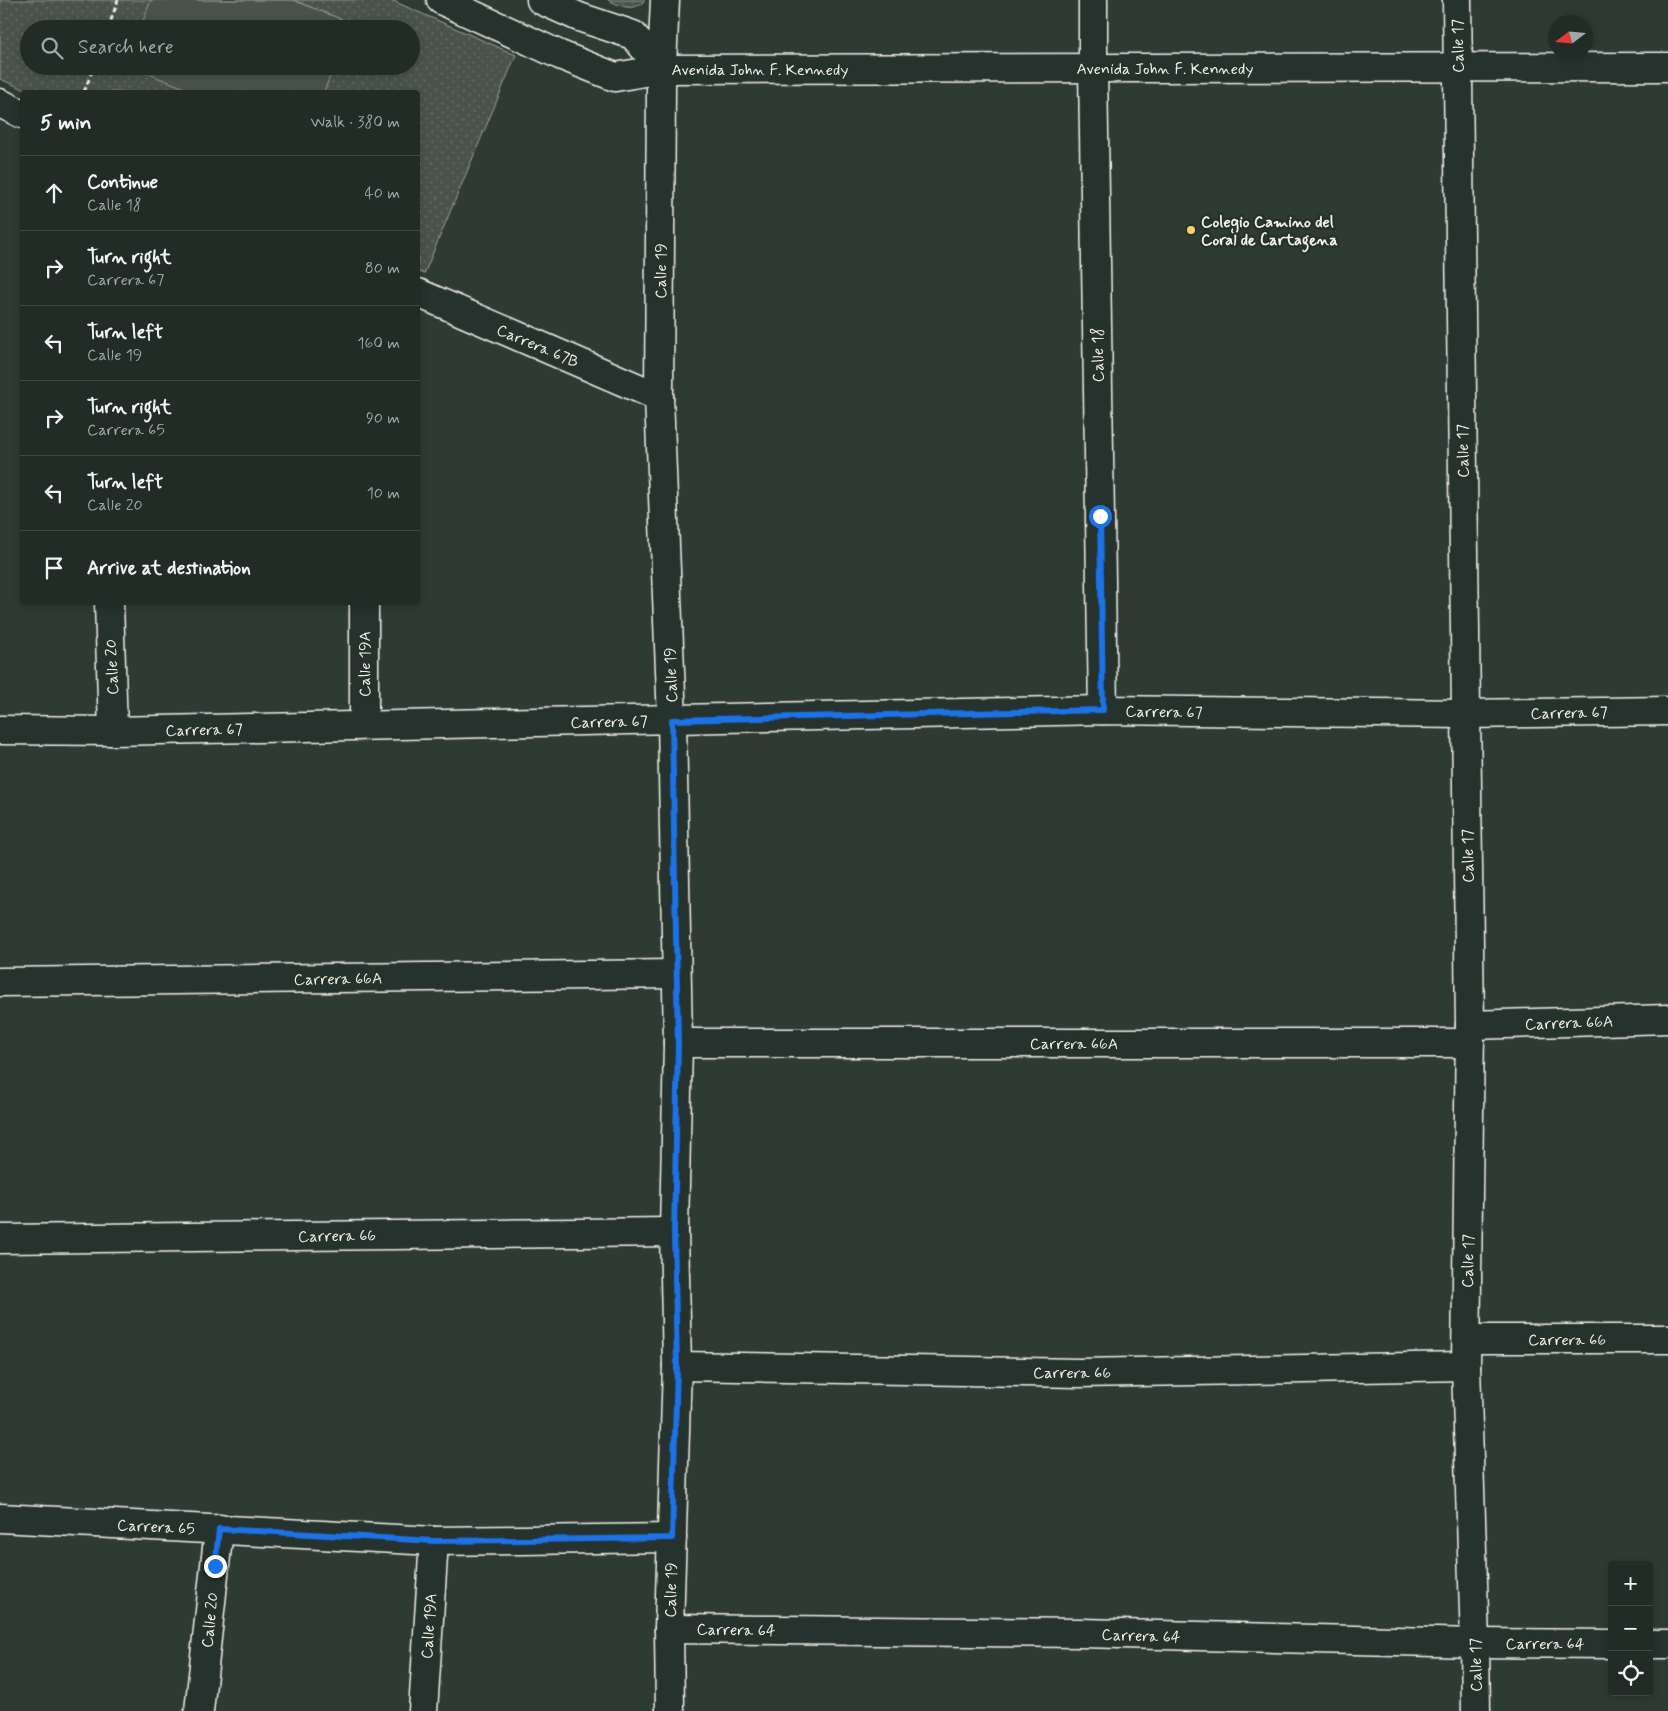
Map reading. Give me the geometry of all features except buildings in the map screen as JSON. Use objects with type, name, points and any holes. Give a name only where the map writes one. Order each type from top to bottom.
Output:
[{"type":"street","name":"Avenida John F. Kennedy","points":[[441,0],[560,55],[615,77],[662,69],[1668,67]]},
{"type":"street","name":"Avenida John F. Kennedy","points":[[541,0],[579,17],[633,35],[662,69]]},
{"type":"street","name":"Calle 19","points":[[665,0],[662,69],[659,397],[672,720],[678,1044],[674,1232],[677,1366],[669,1629],[670,1711]]},
{"type":"street","name":"Calle 18","points":[[1093,0],[1103,710]]},
{"type":"street","name":"Calle 17","points":[[1457,0],[1470,1034],[1466,1353],[1476,1711]]},
{"type":"street","points":[[0,103],[20,113]]},
{"type":"street","name":"Carrera 67B","points":[[420,294],[659,397]]},
{"type":"street","name":"Calle 20","points":[[109,605],[113,731]]},
{"type":"street","name":"Calle 19A","points":[[364,605],[364,725]]},
{"type":"street","name":"Carrera 67","points":[[0,730],[113,731],[1103,710],[1465,714],[1668,711]]},
{"type":"street","name":"Carrera 66A","points":[[0,982],[676,974]]},
{"type":"street","name":"Carrera 66A","points":[[678,1044],[1470,1034],[1668,1019]]},
{"type":"street","name":"Carrera 66","points":[[0,1239],[674,1232]]},
{"type":"street","name":"Carrera 66","points":[[677,1366],[1079,1373],[1466,1353],[1668,1339]]},
{"type":"street","name":"Carrera 65","points":[[0,1518],[434,1541],[672,1538]]},
{"type":"street","name":"Calle 20","points":[[199,1711],[219,1529]]},
{"type":"street","name":"Calle 19A","points":[[423,1711],[434,1541]]},
{"type":"street","name":"Carrera 64","points":[[669,1629],[1081,1633],[1475,1643],[1608,1644]]},
{"type":"street","points":[[1653,1644],[1668,1644]]},
{"type":"path","points":[[111,20],[118,0]]},
{"type":"path","points":[[85,90],[91,75]]},
{"type":"shaded area","points":[[0,0],[391,0],[516,55],[424,274],[420,272],[420,90],[26,90],[0,79]]},
{"type":"shaded area","points":[[151,0],[293,0],[343,20],[143,20]]},
{"type":"shaded area","points":[[608,0],[645,0],[636,6],[627,7]]},
{"type":"shaded area","points":[[151,75],[331,75],[325,90],[190,90]]},
{"type":"place","name":"Colegio Camino del Coral de Cartagena","points":[[1191,230]]},
{"type":"route","points":[[215,1566],[219,1529],[434,1541],[672,1538],[677,1366],[674,1232],[678,1044],[672,720],[1103,710],[1100,516]]}]
